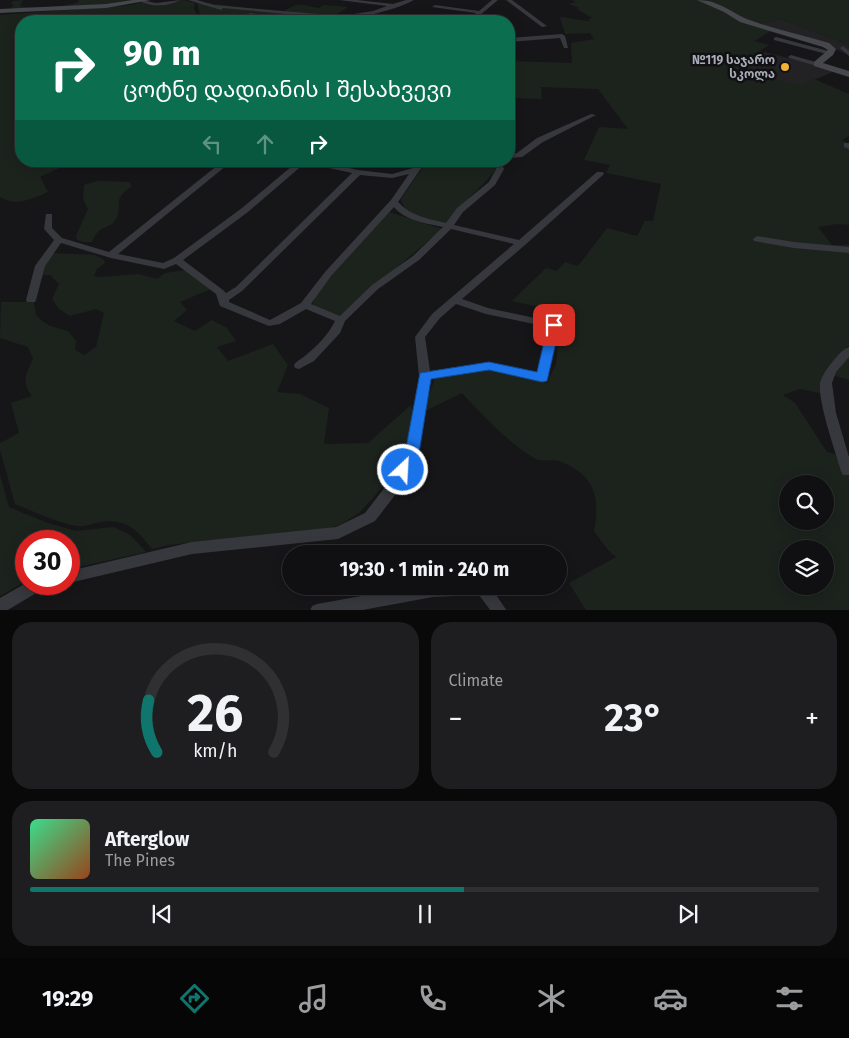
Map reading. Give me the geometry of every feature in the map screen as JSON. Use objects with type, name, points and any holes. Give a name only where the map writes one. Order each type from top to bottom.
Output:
[{"type":"street","points":[[0,10],[28,11],[146,1],[148,4],[159,5],[178,0]]},
{"type":"street","points":[[191,0],[259,15]]},
{"type":"street","points":[[342,0],[394,5]]},
{"type":"street","points":[[363,15],[411,0]]},
{"type":"street","points":[[476,15],[495,0]]},
{"type":"street","points":[[509,0],[544,26]]},
{"type":"street","points":[[700,0],[727,10],[743,20],[826,45],[832,49],[817,64]]},
{"type":"street","points":[[215,6],[323,15]]},
{"type":"street","points":[[435,7],[479,12]]},
{"type":"street","points":[[515,40],[562,36],[566,47]]},
{"type":"street","points":[[776,40],[830,53]]},
{"type":"street","points":[[843,48],[849,54]]},
{"type":"street","points":[[791,57],[849,74]]},
{"type":"street","points":[[515,155],[519,155],[540,140],[593,115]]},
{"type":"street","points":[[112,255],[221,167]]},
{"type":"street","points":[[49,216],[48,229],[59,240],[112,255],[164,266],[177,260],[246,210],[296,167]]},
{"type":"street","points":[[336,167],[392,176],[415,170]]},
{"type":"street","points":[[177,260],[220,292],[224,299],[224,304],[269,323],[276,322],[305,305],[328,274],[394,202],[417,167]]},
{"type":"street","points":[[299,365],[310,358],[336,331],[341,320],[375,287],[416,258],[448,227],[460,210],[492,183],[500,169],[499,167]]},
{"type":"street","points":[[224,299],[240,289],[358,172]]},
{"type":"street","points":[[80,574],[192,548],[338,533],[370,517],[394,486],[412,453],[425,376],[420,337],[436,316],[600,174]]},
{"type":"street","points":[[394,202],[402,211],[417,219],[522,243]]},
{"type":"street","points":[[757,239],[794,245],[849,250]]},
{"type":"street","points":[[31,300],[40,266],[59,240]]},
{"type":"street","points":[[425,376],[489,366],[542,378],[554,325],[486,311],[455,300]]},
{"type":"street","points":[[305,305],[341,320]]},
{"type":"street","points":[[847,471],[830,409],[826,383],[836,363],[849,352]]},
{"type":"street","points":[[317,610],[433,590],[483,588],[500,610]]},
{"type":"street","points":[[0,606],[19,595]]},
{"type":"shaded area","points":[[23,0],[20,6],[42,7],[73,4],[79,2],[78,0],[144,0],[126,3],[10,10],[14,4],[10,4],[13,1]]},
{"type":"shaded area","points":[[183,0],[195,3],[194,8],[197,15],[15,15],[15,167],[62,167],[40,177],[48,192],[18,202],[0,197],[0,15],[132,5],[143,2],[146,5],[162,6]]},
{"type":"shaded area","points":[[572,0],[698,0],[771,31],[754,41],[769,45],[746,60],[746,70],[760,76],[800,85],[814,79],[849,94],[849,136],[842,140],[849,144],[849,225],[837,224],[818,227],[832,245],[849,245],[849,345],[846,348],[849,350],[849,380],[826,373],[824,394],[800,389],[783,395],[795,403],[827,452],[849,457],[849,610],[586,610],[569,583],[616,557],[608,550],[594,531],[596,519],[595,497],[587,480],[571,466],[559,461],[539,460],[527,454],[497,429],[462,393],[423,412],[435,378],[492,370],[547,383],[556,364],[561,312],[512,301],[546,268],[557,271],[565,262],[578,266],[607,228],[637,236],[645,221],[653,221],[661,184],[606,173],[610,165],[584,160],[599,127],[628,129],[598,89],[541,87],[542,99],[515,98],[515,61],[572,63],[571,43],[594,39],[590,33],[565,34],[560,17],[583,21],[590,21],[589,19],[592,18],[577,9],[579,8],[569,4],[576,2]]},
{"type":"shaded area","points":[[704,0],[849,0],[849,45],[781,19],[759,24]]},
{"type":"shaded area","points":[[197,2],[283,12],[298,5],[319,8],[324,5],[348,7],[337,14],[339,15],[200,15]]},
{"type":"shaded area","points":[[781,19],[849,45],[849,55],[826,45],[759,24]]},
{"type":"shaded area","name":"№119 საჯარო სკოლა","points":[[760,51],[835,71],[800,86],[760,76],[746,70],[746,60]]},
{"type":"shaded area","points":[[423,167],[494,167],[495,170],[446,224],[425,220],[413,215],[404,206],[401,199]]},
{"type":"shaded area","points":[[98,181],[129,182],[132,186],[121,196],[119,211],[112,224],[100,230],[92,242],[77,240],[76,236],[88,209],[83,199],[84,185]]},
{"type":"shaded area","points":[[389,212],[442,229],[340,316],[315,307],[313,304],[317,293],[325,281],[358,243]]},
{"type":"shaded area","points":[[52,253],[95,255],[103,259],[105,263],[97,269],[94,276],[100,277],[139,274],[157,279],[165,273],[186,270],[211,289],[180,302],[187,310],[174,321],[195,331],[212,320],[227,328],[236,341],[217,347],[228,361],[273,344],[288,365],[277,392],[300,394],[329,408],[324,444],[368,443],[411,405],[415,423],[409,449],[374,497],[359,513],[341,524],[326,529],[168,545],[152,549],[137,531],[125,524],[110,521],[84,526],[72,525],[15,504],[0,450],[0,443],[19,433],[11,403],[32,396],[27,386],[26,378],[33,359],[28,347],[0,338],[1,302],[34,302],[36,315],[50,326],[68,331],[76,341],[75,350],[84,355],[96,347],[104,313],[96,309],[70,316],[59,309],[52,299],[59,284],[50,275],[43,275],[44,266]]},
{"type":"shaded area","points":[[0,475],[9,507],[45,522],[73,530],[15,530],[15,587],[0,596]]},
{"type":"shaded area","points":[[113,527],[130,535],[146,552],[80,567],[80,531]]},
{"type":"place","name":"№119 საჯარო სკოლა","points":[[785,67]]},
{"type":"route","points":[[403,470],[412,453],[419,422],[419,404],[425,376],[489,366],[542,378],[548,359],[554,325]]}]
